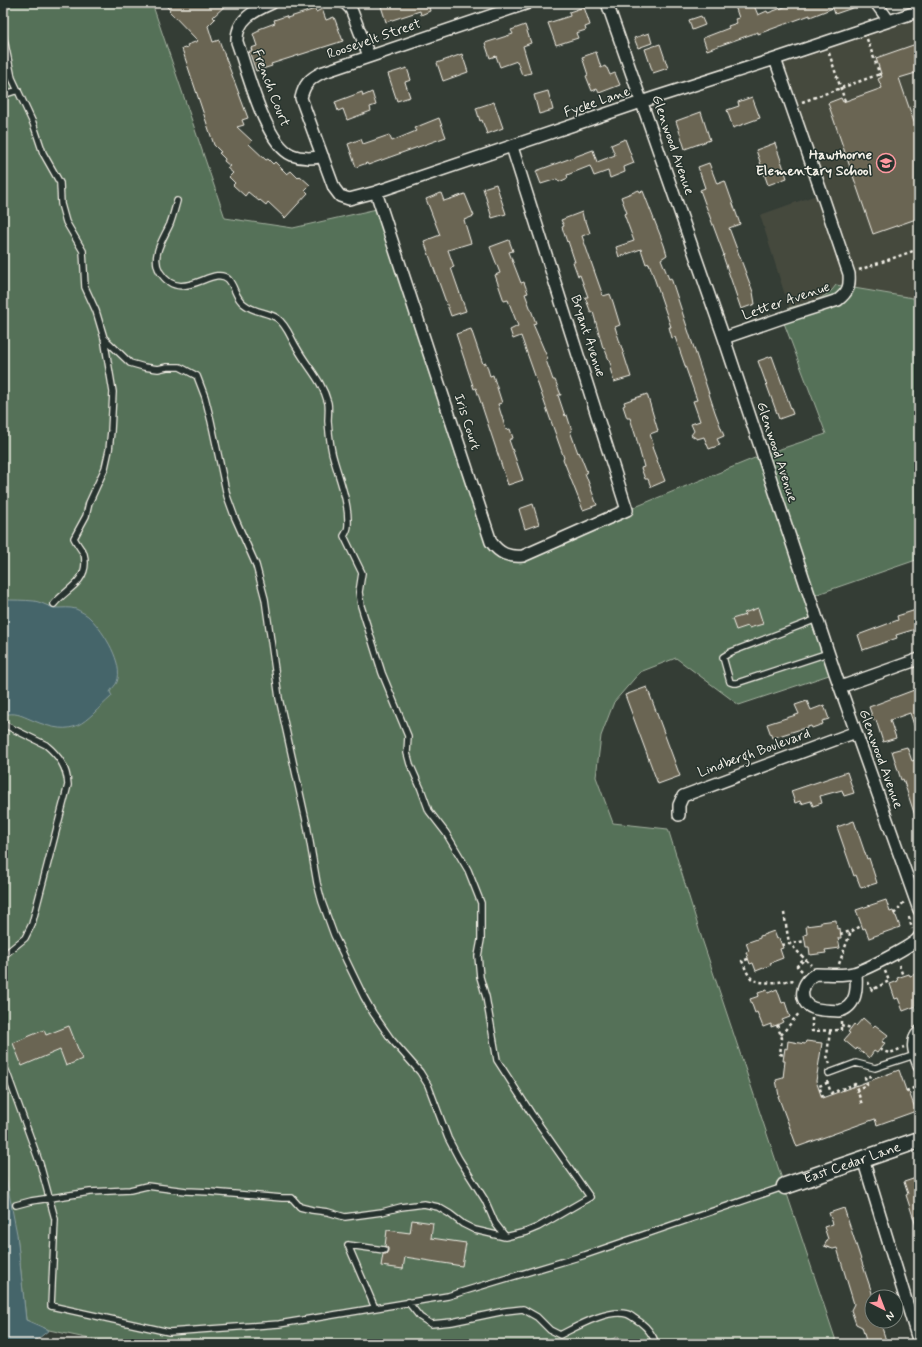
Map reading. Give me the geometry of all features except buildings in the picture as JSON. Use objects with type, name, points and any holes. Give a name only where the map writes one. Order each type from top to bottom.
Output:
[{"type":"street","name":"French Court","points":[[272,3],[248,15],[241,23],[237,33],[237,42],[263,118],[270,132],[281,147],[292,155],[305,158],[323,157]]},
{"type":"street","points":[[345,3],[351,9],[369,56]]},
{"type":"street","name":"Roosevelt Street","points":[[323,157],[301,98],[303,88],[312,78],[321,73],[369,56],[528,3]]},
{"type":"street","name":"Glenwood Avenue","points":[[607,3],[724,338],[828,653],[919,910]]},
{"type":"street","points":[[876,3],[889,21]]},
{"type":"street","name":"Fycke Lane","points":[[376,192],[642,102],[919,11]]},
{"type":"street","points":[[775,59],[822,194],[849,278]]},
{"type":"street","name":"Bryant Avenue","points":[[512,147],[627,510],[604,520]]},
{"type":"street","points":[[323,157],[334,188],[340,196],[349,199],[376,192]]},
{"type":"street","name":"Iris Court","points":[[376,192],[491,542],[497,550],[504,555],[513,557],[522,556],[604,520]]},
{"type":"street","name":"Letter Avenue","points":[[724,338],[838,300],[846,294],[849,278]]},
{"type":"street","points":[[840,687],[919,659]]},
{"type":"street","name":"Lindbergh Boulevard","points":[[679,815],[679,805],[683,796],[856,732]]},
{"type":"street","points":[[856,973],[857,991],[852,1003],[842,1010],[839,1011],[814,1008],[805,1001],[802,993],[803,988],[806,981],[813,975],[856,973],[909,946],[919,937]]},
{"type":"street","points":[[919,1032],[914,1041],[915,1055],[919,1066]]},
{"type":"street","name":"East Cedar Lane","points":[[785,1186],[919,1140]]},
{"type":"street","points":[[863,1159],[919,1344]]},
{"type":"lane","points":[[3,34],[12,78],[33,123],[42,153],[60,183],[61,204],[66,222],[83,251],[85,287],[96,311],[104,338],[113,392],[109,450],[105,468],[89,503],[86,516],[74,538],[84,555],[85,570],[71,590],[65,593],[54,604]]},
{"type":"lane","points":[[3,95],[18,90]]},
{"type":"lane","points":[[16,1204],[90,1192],[130,1190],[147,1186],[186,1191],[292,1198],[300,1207],[345,1217],[424,1204],[438,1208],[450,1214],[463,1224],[475,1230],[505,1237],[526,1232],[590,1197],[531,1113],[497,1060],[486,997],[480,977],[478,956],[481,931],[481,903],[468,870],[446,833],[428,811],[421,789],[410,764],[408,753],[408,736],[382,673],[361,606],[359,592],[362,573],[344,536],[348,526],[346,503],[332,455],[328,404],[321,385],[313,370],[297,349],[278,319],[244,305],[237,297],[227,278],[214,276],[187,286],[173,284],[158,270],[156,260],[158,248],[171,222],[177,200]]},
{"type":"lane","points":[[104,338],[130,363],[158,369],[180,367],[197,376],[205,397],[227,496],[256,565],[265,599],[279,698],[307,825],[317,883],[322,902],[334,935],[364,997],[391,1039],[420,1072],[428,1085],[448,1138],[459,1159],[485,1200],[495,1223],[505,1237]]},
{"type":"lane","points":[[817,619],[730,652],[723,658],[730,682],[733,684],[737,683],[828,653]]},
{"type":"lane","points":[[3,724],[46,745],[52,750],[64,764],[68,778],[68,785],[32,924],[25,938],[3,956]]},
{"type":"lane","points":[[829,1074],[856,1063],[875,1068],[915,1055]]},
{"type":"lane","points":[[3,1062],[40,1164],[55,1219],[51,1306],[169,1332],[280,1324],[448,1296],[585,1254],[785,1186]]},
{"type":"lane","points":[[375,1308],[348,1245],[384,1250]]},
{"type":"lane","points":[[408,1302],[420,1317],[431,1324],[452,1322],[504,1311],[523,1309],[537,1317],[550,1330],[560,1335],[594,1319],[612,1314],[628,1314],[643,1324],[653,1335],[656,1344]]},
{"type":"path","points":[[802,102],[840,88],[880,76],[867,39]]},
{"type":"path","points":[[828,52],[845,101]]},
{"type":"path","points":[[849,278],[919,249]]},
{"type":"path","points":[[894,914],[904,902]]},
{"type":"path","points":[[784,913],[789,943],[816,969]]},
{"type":"path","points":[[840,934],[861,926]]},
{"type":"path","points":[[837,968],[851,931]]},
{"type":"path","points":[[782,945],[805,941]]},
{"type":"path","points":[[748,959],[742,961],[749,976],[757,982],[761,983],[801,979]]},
{"type":"path","points":[[805,959],[797,966],[806,974]]},
{"type":"path","points":[[899,964],[903,976]]},
{"type":"path","points":[[781,1035],[802,1010]]},
{"type":"path","points":[[777,1025],[782,1040],[780,1054],[784,1055]]},
{"type":"path","points":[[841,1025],[851,1028]]},
{"type":"path","points":[[830,1031],[827,1056],[829,1074],[828,1083],[831,1093],[855,1084],[862,1105]]},
{"type":"path","points":[[880,1048],[886,1053],[889,1053],[904,1046]]},
{"type":"path","points":[[857,1089],[868,1085],[865,1076],[872,1076]]},
{"type":"path","points":[[823,1097],[819,1086],[828,1083]]},
{"type":"path","points":[[906,1090],[919,1086]]},
{"type":"shaded area","points":[[919,11],[919,299],[836,285],[833,290],[825,296],[789,308],[760,215],[822,193],[775,59]]},
{"type":"green space","points":[[3,3],[152,3],[225,218],[293,228],[381,208],[491,542],[513,557],[762,455],[826,434],[784,323],[789,308],[821,298],[836,285],[919,299],[919,559],[809,597],[835,673],[739,705],[676,658],[640,672],[614,702],[601,736],[596,777],[613,823],[668,829],[702,939],[837,1344],[638,1344],[617,1337],[599,1344],[113,1344],[49,1330],[26,1320],[17,1235],[3,1240]]},
{"type":"water","points":[[3,600],[34,601],[54,608],[76,609],[90,618],[107,640],[118,666],[116,683],[110,692],[112,696],[93,714],[78,725],[69,728],[59,728],[47,726],[18,714],[3,715]]},
{"type":"water","points":[[3,1163],[17,1234],[26,1320],[49,1330],[32,1344],[3,1344]]},
{"type":"place","name":"Hawthorne Elementary School","points":[[886,163]]}]
